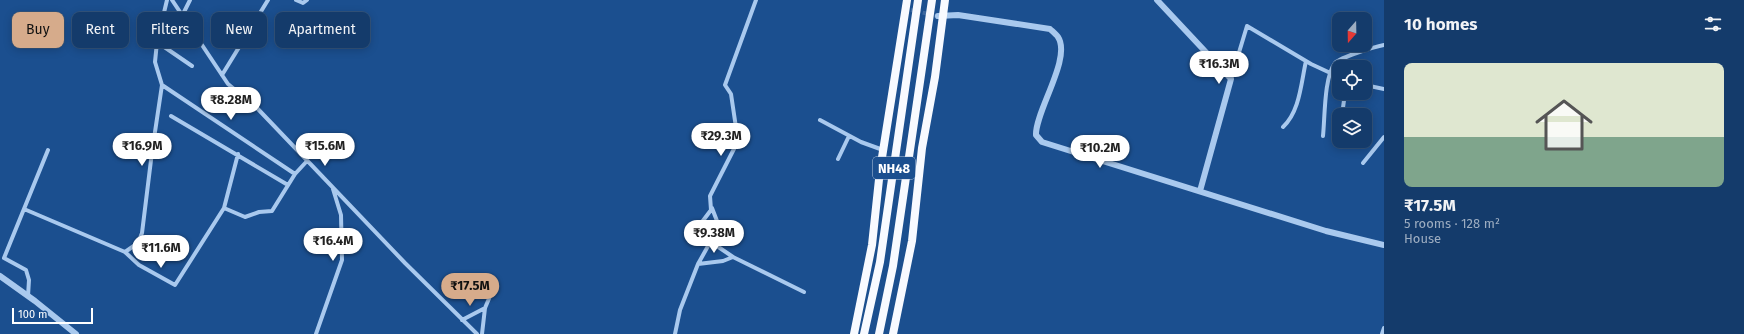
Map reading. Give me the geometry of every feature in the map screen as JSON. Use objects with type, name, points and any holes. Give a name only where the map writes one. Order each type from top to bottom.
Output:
[{"type":"highway","points":[[854,334],[872,245],[883,150],[908,10],[907,0]]},
{"type":"highway","name":"NH48","points":[[864,334],[880,262],[918,0]]},
{"type":"highway","name":"NH48","points":[[879,334],[893,266],[932,0]]},
{"type":"highway","points":[[893,334],[912,241],[922,148],[935,78],[940,15],[944,0]]},
{"type":"street","points":[[163,12],[166,0]]},
{"type":"street","points":[[172,0],[180,12]]},
{"type":"street","points":[[184,12],[190,0]]},
{"type":"street","points":[[222,75],[268,0]]},
{"type":"street","points":[[296,0],[303,3],[307,0]]},
{"type":"street","points":[[699,226],[707,218],[711,210],[710,196],[738,141],[731,94],[725,85],[756,0]]},
{"type":"street","points":[[1157,0],[1231,79]]},
{"type":"street","points":[[940,15],[997,19],[1050,29],[1059,38],[1062,51],[1050,92],[1037,125],[1036,135],[1042,142],[1200,190],[1326,231],[1384,245]]},
{"type":"street","points":[[1200,190],[1231,79],[1248,26],[1306,61],[1330,73]]},
{"type":"street","points":[[1323,136],[1330,73],[1336,62],[1358,52],[1384,45]]},
{"type":"street","points":[[203,47],[228,84],[256,107],[477,334]]},
{"type":"street","points":[[125,252],[138,243],[142,233],[162,85],[155,62],[156,48]]},
{"type":"street","points":[[166,48],[192,66]]},
{"type":"street","points":[[1283,126],[1289,121],[1295,110],[1306,61]]},
{"type":"street","points":[[162,85],[295,174]]},
{"type":"street","points":[[1372,86],[1384,89]]},
{"type":"street","points":[[171,116],[288,184]]},
{"type":"street","points":[[820,120],[849,136],[883,150]]},
{"type":"street","points":[[838,159],[849,136]]},
{"type":"street","points":[[1363,163],[1384,137]]},
{"type":"street","points":[[28,296],[29,280],[26,270],[4,258],[48,150]]},
{"type":"street","points":[[24,209],[125,252],[138,265],[176,285],[224,208],[238,154]]},
{"type":"street","points":[[224,208],[245,217],[259,212],[272,211],[295,174],[308,161]]},
{"type":"street","points":[[316,334],[342,260],[341,215],[332,186]]},
{"type":"street","points":[[675,334],[680,310],[698,264],[717,230],[717,221],[711,206]]},
{"type":"street","points":[[711,242],[733,257],[804,292]]},
{"type":"street","points":[[698,264],[722,261],[733,257]]},
{"type":"street","points":[[0,276],[76,334]]},
{"type":"street","points":[[482,334],[485,308],[496,282]]},
{"type":"street","points":[[462,320],[485,308]]},
{"type":"street","points":[[1382,334],[1384,328]]},
{"type":"tunnel","points":[[911,10],[938,16]]}]
